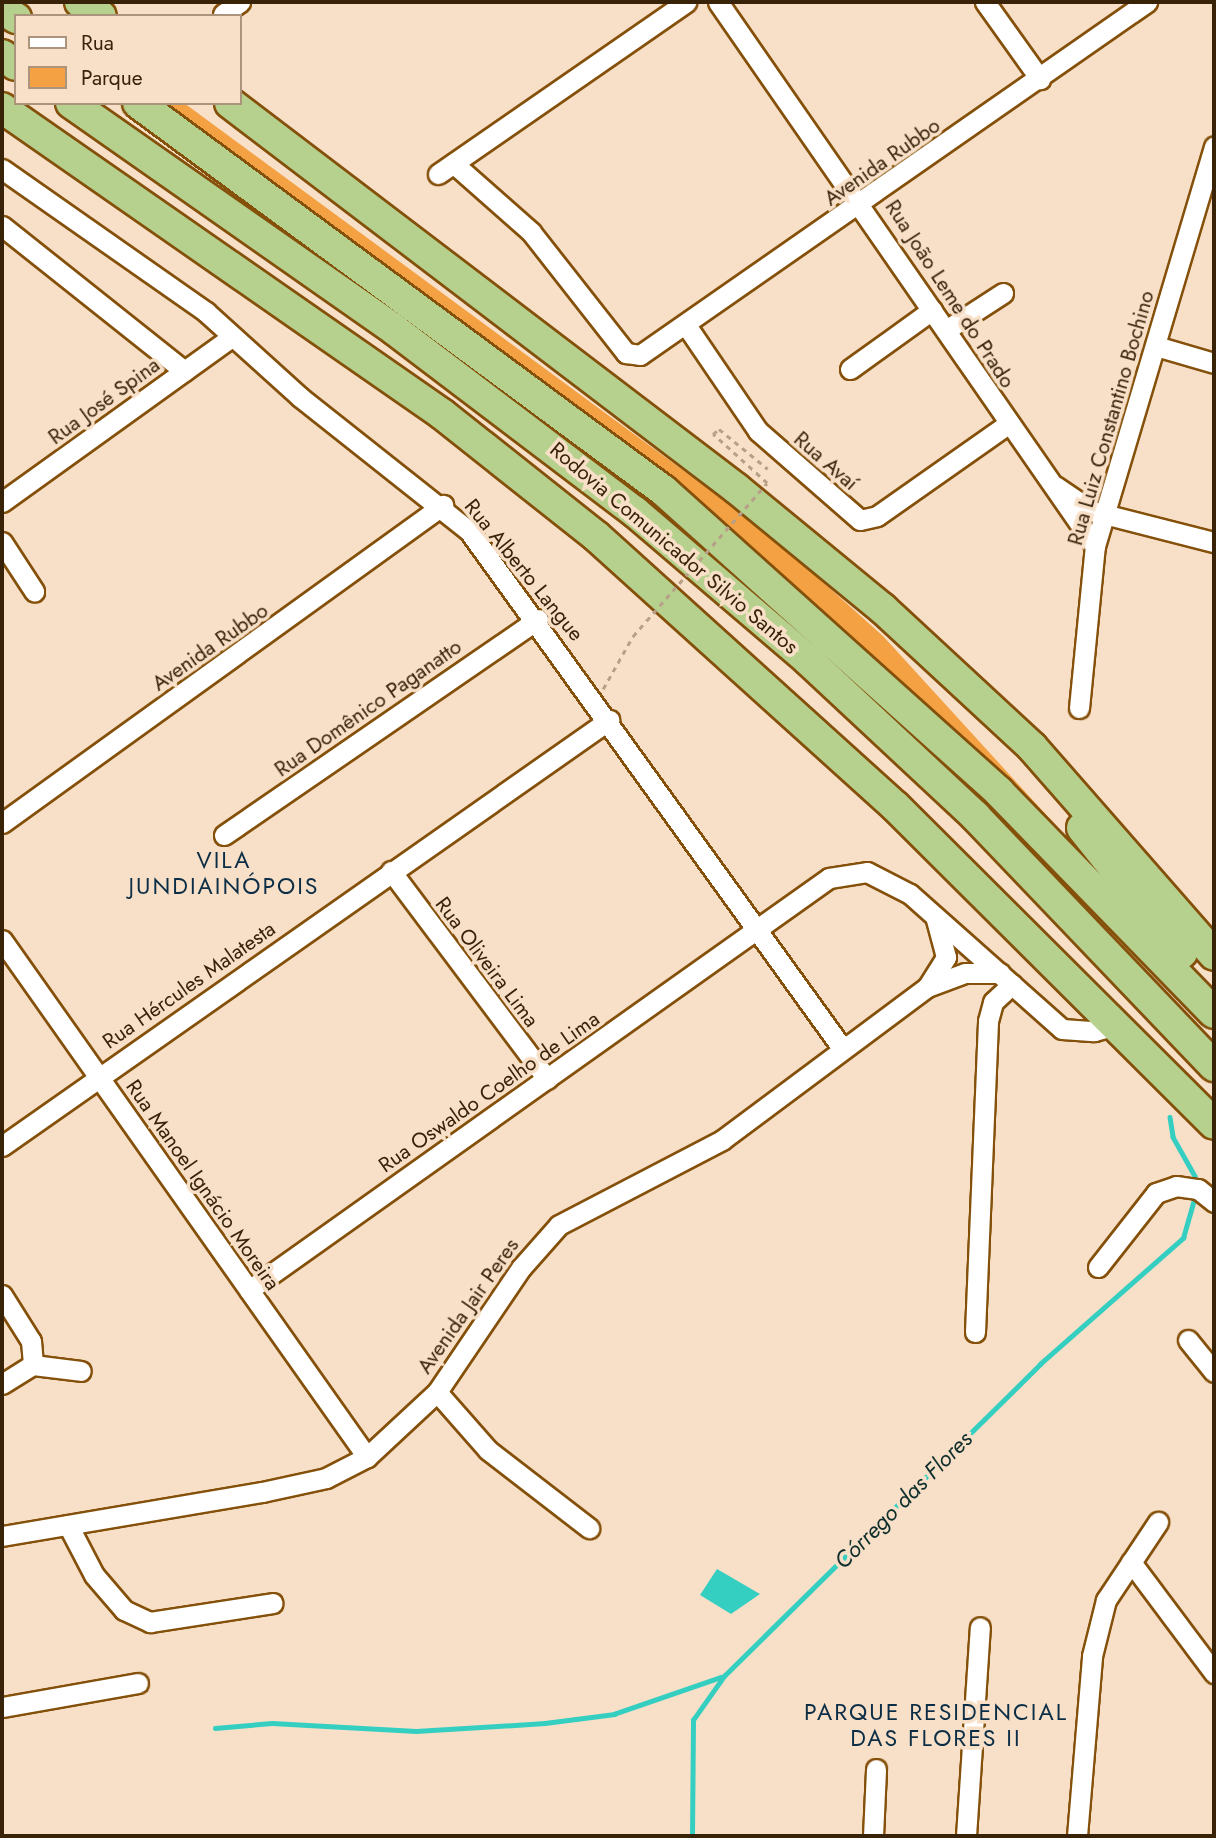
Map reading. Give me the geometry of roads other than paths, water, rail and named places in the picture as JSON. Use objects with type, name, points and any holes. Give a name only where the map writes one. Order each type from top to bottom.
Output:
[{"type":"highway","name":"Rodovia Comunicador Silvio Santos","points":[[74,105],[395,330],[635,512],[808,660],[975,816],[1214,1066]]},
{"type":"highway","name":"Rodovia Comunicador Silvio Santos","points":[[141,105],[664,491],[999,792],[1214,1013]]},
{"type":"highway","points":[[233,105],[737,489],[882,608],[1031,747],[1214,955]]},
{"type":"highway","points":[[2,108],[442,414],[575,518],[895,806],[1120,1024],[1214,1124]]},
{"type":"highway","points":[[882,608],[921,657],[1030,766],[1214,995]]},
{"type":"highway","points":[[1120,1024],[1142,1029],[1214,1108]]},
{"type":"street","points":[[223,14],[240,2]]},
{"type":"street","name":"Avenida Rubbo","points":[[686,2],[446,169],[531,232],[626,353],[640,355],[686,325],[1147,2]]},
{"type":"street","name":"Rua João Leme do Prado","points":[[719,2],[863,203],[1042,476],[1095,546]]},
{"type":"street","points":[[985,2],[1040,79]]},
{"type":"street","name":"Rua Luiz Constantino Bochino","points":[[1079,708],[1095,546],[1107,514],[1214,146]]},
{"type":"street","name":"Rua Alberto Langue","points":[[2,169],[232,337],[299,397],[443,505],[538,619],[755,931],[842,1048]]},
{"type":"street","points":[[2,226],[184,372]]},
{"type":"street","points":[[946,330],[1003,293]]},
{"type":"street","points":[[850,369],[932,310]]},
{"type":"street","name":"Rua Avaí","points":[[686,325],[758,431],[860,520],[877,516],[1008,425]]},
{"type":"street","name":"Rua José Spina","points":[[2,502],[232,337]]},
{"type":"street","points":[[1156,346],[1214,363]]},
{"type":"street","name":"Rua João Leme do Prado","points":[[1042,476],[1092,511],[1214,542]]},
{"type":"street","name":"Avenida Rubbo","points":[[2,823],[443,505]]},
{"type":"street","points":[[2,541],[34,591]]},
{"type":"street","name":"Rua Domênico Paganatto","points":[[224,835],[538,619]]},
{"type":"street","name":"Rua Hércules Malatesta","points":[[2,1146],[609,720]]},
{"type":"street","name":"Rua Oliveira Lima","points":[[391,871],[547,1079]]},
{"type":"street","points":[[755,931],[829,878],[851,872],[889,882],[934,913],[1062,1029],[1094,1031],[1120,1024]]},
{"type":"street","name":"Avenida Jair Peres","points":[[927,987],[946,957],[934,913]]},
{"type":"street","name":"Rua Oswaldo Coelho de Lima","points":[[249,1290],[755,931]]},
{"type":"street","name":"Rua Manoel Ignácio Moreira","points":[[2,940],[367,1457]]},
{"type":"street","name":"Avenida Jair Peres","points":[[2,1536],[326,1478],[367,1457],[437,1392],[521,1268],[559,1225],[712,1147],[927,987],[965,973],[1006,978]]},
{"type":"street","points":[[975,1332],[988,1021],[993,1002],[1006,978]]},
{"type":"street","points":[[1098,1268],[1156,1193],[1176,1186],[1198,1189],[1214,1202]]},
{"type":"street","points":[[2,1295],[31,1340],[33,1365]]},
{"type":"street","points":[[1188,1340],[1214,1372]]},
{"type":"street","points":[[2,1384],[33,1365],[80,1371]]},
{"type":"street","points":[[437,1392],[488,1450],[589,1528]]},
{"type":"street","points":[[1077,1836],[1092,1656],[1106,1600],[1158,1522]]},
{"type":"street","points":[[68,1525],[94,1575],[124,1609],[150,1622],[273,1603]]},
{"type":"street","points":[[1131,1562],[1214,1673]]},
{"type":"street","points":[[965,1836],[981,1627]]},
{"type":"street","points":[[2,1707],[138,1683]]},
{"type":"street","points":[[873,1836],[876,1769]]},
{"type":"water","points":[[717,1569],[760,1594],[731,1614],[700,1595]]},
{"type":"waterway","name":"Córrego das Flores","points":[[1170,1117],[1173,1137],[1195,1176]]},
{"type":"waterway","name":"Córrego das Flores","points":[[692,1836],[693,1720],[724,1676],[1040,1364],[1183,1238],[1193,1202]]},
{"type":"waterway","points":[[215,1728],[272,1723],[416,1731],[545,1723],[614,1714],[721,1677]]},
{"type":"district","name":"VILA JUNDIAINÓPOIS","points":[[224,873]]},
{"type":"district","name":"PARQUE RESIDENCIAL DAS FLORES II","points":[[936,1725]]}]
